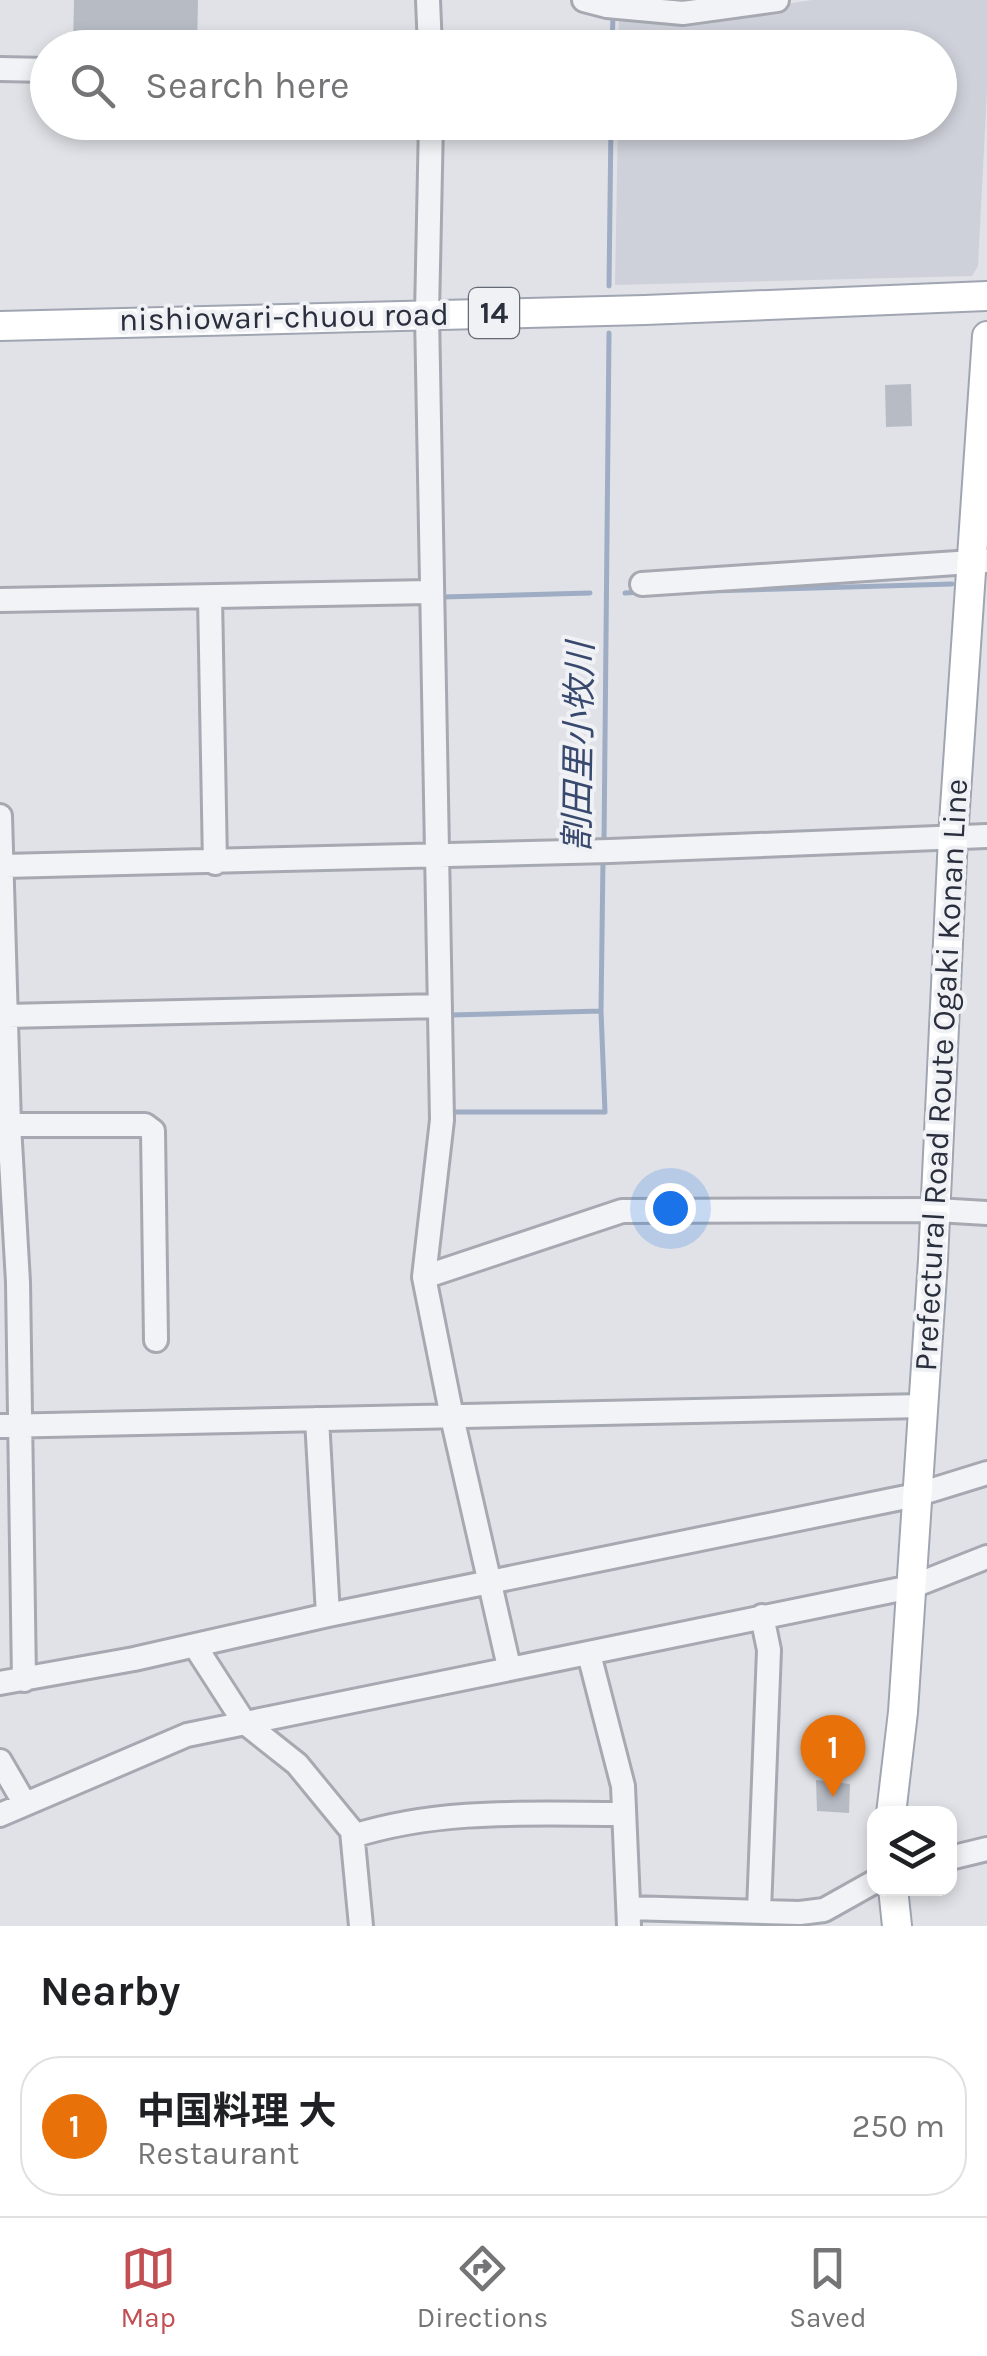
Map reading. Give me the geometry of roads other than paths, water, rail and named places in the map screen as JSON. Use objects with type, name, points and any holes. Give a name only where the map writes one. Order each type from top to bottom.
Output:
[{"type":"main road","name":"nishiowari-chuou road","points":[[0,326],[987,296]]},
{"type":"main road","name":"Prefectural Road Route Ogaki Konan Line","points":[[892,1806],[903,1712],[936,1210],[953,837],[980,561],[987,336]]},
{"type":"main road","points":[[893,1896],[896,1926]]},
{"type":"street","points":[[428,0],[429,30]]},
{"type":"street","points":[[604,4],[683,13],[777,0]]},
{"type":"street","points":[[0,70],[30,70]]},
{"type":"street","points":[[431,140],[427,314],[430,592],[442,1120],[424,1277],[509,1667]]},
{"type":"street","points":[[642,584],[980,561]]},
{"type":"street","points":[[0,600],[430,592]]},
{"type":"street","points":[[210,597],[216,863]]},
{"type":"street","points":[[1,823],[7,1016],[10,1426],[24,1680]]},
{"type":"street","points":[[4,866],[216,863],[987,836]]},
{"type":"street","points":[[7,1016],[440,1006]]},
{"type":"street","points":[[6,1114],[145,1125],[153,1131],[156,1340]]},
{"type":"street","points":[[424,1277],[622,1210],[987,1213]]},
{"type":"street","points":[[10,1426],[922,1406]]},
{"type":"street","points":[[317,1420],[328,1615]]},
{"type":"street","points":[[0,1683],[916,1495],[987,1473]]},
{"type":"street","points":[[0,1815],[187,1735],[911,1587],[987,1556]]},
{"type":"street","points":[[759,1911],[769,1650],[762,1616]]},
{"type":"street","points":[[195,1646],[244,1722],[297,1764],[352,1831],[361,1926]]},
{"type":"street","points":[[588,1654],[623,1786],[629,1917],[824,1910],[867,1886]]},
{"type":"street","points":[[0,1762],[25,1804]]},
{"type":"street","points":[[353,1836],[432,1817],[624,1814]]},
{"type":"street","points":[[957,1856],[987,1849]]},
{"type":"waterway","name":"割田里小牧川","points":[[613,16],[613,30]]},
{"type":"waterway","name":"割田里小牧川","points":[[609,286],[611,140]]},
{"type":"waterway","name":"割田里小牧川","points":[[604,843],[609,333]]},
{"type":"waterway","points":[[708,591],[952,584]]},
{"type":"waterway","points":[[625,593],[642,592]]},
{"type":"waterway","points":[[442,597],[590,593]]},
{"type":"waterway","name":"割田里小牧川","points":[[451,1015],[601,1011],[603,859]]},
{"type":"waterway","points":[[450,1112],[605,1112],[601,1011]]},
{"type":"place","name":"中国料理 大","points":[[833,1797]]}]
